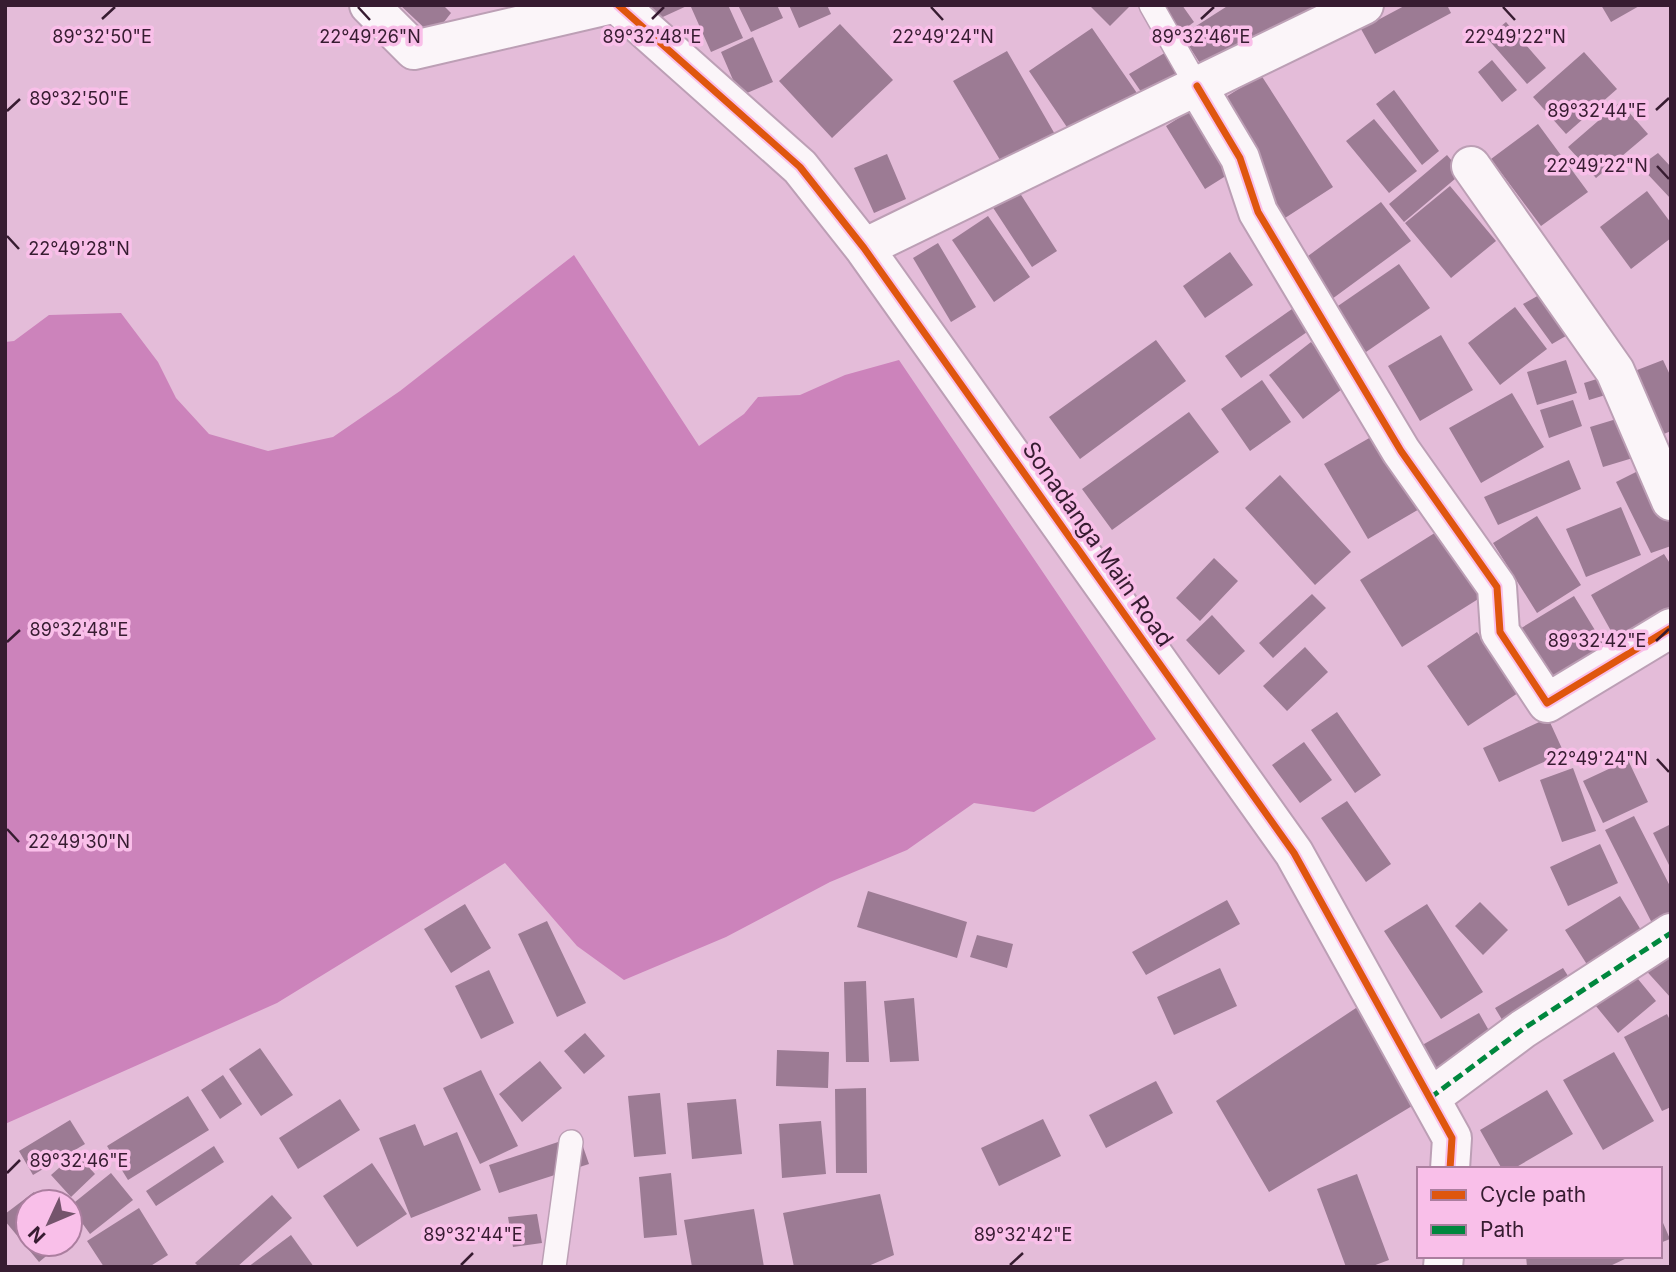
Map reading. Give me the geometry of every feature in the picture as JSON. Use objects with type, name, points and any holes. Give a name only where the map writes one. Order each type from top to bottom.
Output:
[{"type":"street","points":[[369,5],[414,50],[608,5]]},
{"type":"street","name":"Sonadanga Main Road","points":[[618,5],[800,167],[864,248],[1294,853],[1452,1138],[1450,1167]]},
{"type":"street","points":[[864,248],[1364,5]]},
{"type":"street","points":[[1197,86],[1240,158],[1258,212],[1401,451],[1497,587],[1500,632],[1547,703],[1671,628]]},
{"type":"street","points":[[1471,166],[1615,371],[1671,501]]},
{"type":"street","points":[[1430,1098],[1522,1029],[1671,933]]},
{"type":"lane","points":[[1151,5],[1197,86]]},
{"type":"lane","points":[[554,1267],[572,1142]]},
{"type":"shaded area","points":[[574,255],[699,446],[744,414],[758,397],[800,395],[845,375],[899,360],[1156,739],[1034,812],[974,803],[907,850],[830,882],[726,937],[624,980],[577,946],[505,863],[277,1003],[5,1124],[5,342],[14,341],[49,315],[121,313],[158,362],[176,398],[209,434],[268,451],[333,437],[400,391]]},
{"type":"building","points":[[400,5],[443,5],[451,13],[433,36]]},
{"type":"building","points":[[647,5],[689,5],[654,21]]},
{"type":"building","points":[[728,5],[743,38],[711,52],[691,7]]},
{"type":"building","points":[[738,5],[777,5],[783,18],[751,32]]},
{"type":"building","points":[[789,5],[827,5],[831,14],[799,28]]},
{"type":"building","points":[[1089,5],[1131,5],[1110,26]]},
{"type":"building","points":[[1145,5],[1182,5],[1194,22],[1170,40]]},
{"type":"building","points":[[1229,5],[1324,5],[1203,68],[1182,35]]},
{"type":"building","points":[[1406,5],[1447,5],[1451,13],[1375,54],[1361,29]]},
{"type":"building","points":[[1601,5],[1641,5],[1611,22]]},
{"type":"building","points":[[1506,22],[1546,68],[1527,84],[1487,38]]},
{"type":"building","points":[[840,24],[893,80],[832,138],[779,81]]},
{"type":"building","points":[[1092,28],[1139,96],[1075,139],[1029,71]]},
{"type":"building","points":[[753,37],[773,82],[740,96],[721,52]]},
{"type":"building","points":[[1007,51],[1060,143],[1006,170],[953,81]]},
{"type":"building","points":[[1168,51],[1188,83],[1148,102],[1129,74]]},
{"type":"building","points":[[1584,52],[1617,89],[1566,134],[1533,97]]},
{"type":"building","points":[[1492,60],[1517,90],[1502,102],[1478,72]]},
{"type":"building","points":[[1261,75],[1333,187],[1285,218],[1213,105]]},
{"type":"building","points":[[1394,90],[1439,151],[1422,165],[1376,104]]},
{"type":"building","points":[[1620,102],[1648,134],[1596,178],[1568,147]]},
{"type":"building","points":[[1201,104],[1240,167],[1205,189],[1166,126]]},
{"type":"building","points":[[1374,119],[1417,171],[1389,193],[1346,141]]},
{"type":"building","points":[[1538,124],[1588,192],[1541,226],[1491,159]]},
{"type":"building","points":[[1658,153],[1671,167],[1671,199],[1640,166]]},
{"type":"building","points":[[887,154],[906,199],[874,213],[854,168]]},
{"type":"building","points":[[1447,155],[1462,173],[1404,222],[1389,204]]},
{"type":"building","points":[[1450,186],[1496,241],[1451,278],[1405,223]]},
{"type":"building","points":[[1016,187],[1057,251],[1032,267],[990,203]]},
{"type":"building","points":[[1647,191],[1671,223],[1671,238],[1631,269],[1600,227]]},
{"type":"building","points":[[1381,202],[1411,241],[1332,299],[1304,259]]},
{"type":"building","points":[[988,216],[1030,277],[994,302],[952,240]]},
{"type":"building","points":[[938,243],[976,307],[951,322],[913,258]]},
{"type":"building","points":[[1230,252],[1253,285],[1205,318],[1183,286]]},
{"type":"building","points":[[1399,264],[1430,308],[1366,352],[1335,308]]},
{"type":"building","points":[[1566,280],[1592,321],[1552,344],[1523,304]]},
{"type":"building","points":[[1515,307],[1547,349],[1500,385],[1468,343]]},
{"type":"building","points":[[1292,309],[1307,332],[1241,378],[1225,356]]},
{"type":"building","points":[[1441,335],[1473,390],[1420,421],[1388,366]]},
{"type":"building","points":[[1156,340],[1186,381],[1080,459],[1049,417]]},
{"type":"building","points":[[1311,342],[1346,386],[1303,419],[1269,375]]},
{"type":"building","points":[[1566,360],[1577,393],[1537,405],[1527,372]]},
{"type":"building","points":[[1663,360],[1671,377],[1671,431],[1659,436],[1632,372]]},
{"type":"building","points":[[1616,373],[1622,390],[1589,400],[1584,383]]},
{"type":"building","points":[[1262,380],[1291,422],[1250,451],[1221,409]]},
{"type":"building","points":[[1512,393],[1544,447],[1481,483],[1449,428]]},
{"type":"building","points":[[1573,400],[1582,426],[1549,438],[1540,410]]},
{"type":"building","points":[[1189,412],[1219,452],[1112,530],[1082,489]]},
{"type":"building","points":[[1633,414],[1646,454],[1603,467],[1590,427]]},
{"type":"building","points":[[1378,433],[1421,508],[1368,539],[1324,464]]},
{"type":"building","points":[[1569,460],[1581,489],[1498,525],[1484,497]]},
{"type":"building","points":[[1652,464],[1671,510],[1671,546],[1651,553],[1616,482]]},
{"type":"building","points":[[1280,475],[1351,552],[1315,585],[1245,508]]},
{"type":"building","points":[[1621,507],[1641,555],[1586,577],[1566,529]]},
{"type":"building","points":[[1537,516],[1581,585],[1537,613],[1493,543]]},
{"type":"building","points":[[1441,529],[1483,596],[1402,647],[1360,580]]},
{"type":"building","points":[[1664,554],[1671,565],[1671,622],[1621,649],[1591,595]]},
{"type":"building","points":[[1214,558],[1238,581],[1200,621],[1176,598]]},
{"type":"building","points":[[1312,594],[1326,608],[1273,658],[1259,643]]},
{"type":"building","points":[[1574,596],[1609,653],[1553,686],[1518,630]]},
{"type":"building","points":[[1212,615],[1245,651],[1219,675],[1186,640]]},
{"type":"building","points":[[1477,632],[1518,693],[1468,726],[1427,666]]},
{"type":"building","points":[[1305,647],[1328,672],[1287,711],[1263,686]]},
{"type":"building","points":[[1337,712],[1381,775],[1355,793],[1311,730]]},
{"type":"building","points":[[1548,718],[1564,753],[1499,782],[1483,748]]},
{"type":"building","points":[[1304,742],[1332,780],[1300,803],[1272,765]]},
{"type":"building","points":[[1628,760],[1648,802],[1603,823],[1583,781]]},
{"type":"building","points":[[1573,768],[1596,831],[1562,842],[1540,780]]},
{"type":"building","points":[[1347,801],[1391,864],[1366,882],[1321,818]]},
{"type":"building","points":[[1634,816],[1671,888],[1671,926],[1657,933],[1605,830]]},
{"type":"building","points":[[1671,824],[1671,869],[1653,833]]},
{"type":"building","points":[[1600,844],[1618,883],[1568,906],[1550,867]]},
{"type":"building","points":[[868,891],[967,922],[957,958],[857,927]]},
{"type":"building","points":[[1620,896],[1649,943],[1595,977],[1565,930]]},
{"type":"building","points":[[1227,900],[1240,924],[1146,975],[1132,952]]},
{"type":"building","points":[[1480,902],[1508,930],[1483,955],[1455,926]]},
{"type":"building","points":[[465,904],[491,948],[451,973],[424,929]]},
{"type":"building","points":[[1427,904],[1483,992],[1441,1019],[1384,931]]},
{"type":"building","points":[[547,921],[586,1003],[557,1017],[518,934]]},
{"type":"building","points":[[977,935],[1013,944],[1007,968],[970,957]]},
{"type":"building","points":[[1671,939],[1671,998],[1641,965]]},
{"type":"building","points":[[1220,968],[1237,1006],[1174,1035],[1157,997]]},
{"type":"building","points":[[1563,968],[1575,987],[1507,1028],[1495,1008]]},
{"type":"building","points":[[1629,968],[1656,1001],[1618,1033],[1591,1000]]},
{"type":"building","points":[[489,970],[514,1023],[481,1039],[455,986]]},
{"type":"building","points":[[866,981],[869,1062],[846,1062],[844,982]]},
{"type":"building","points":[[914,998],[919,1061],[890,1062],[884,1001]]},
{"type":"building","points":[[1362,1004],[1412,1106],[1269,1192],[1216,1101]]},
{"type":"building","points":[[1479,1013],[1492,1036],[1430,1072],[1417,1048]]},
{"type":"building","points":[[1667,1014],[1671,1022],[1671,1107],[1662,1111],[1624,1037]]},
{"type":"building","points":[[585,1033],[605,1056],[584,1074],[564,1051]]},
{"type":"building","points":[[260,1048],[293,1095],[261,1116],[229,1069]]},
{"type":"building","points":[[777,1050],[829,1052],[828,1088],[776,1086]]},
{"type":"building","points":[[1614,1052],[1654,1121],[1603,1150],[1563,1080]]},
{"type":"building","points":[[540,1061],[562,1088],[522,1122],[499,1094]]},
{"type":"building","points":[[481,1070],[518,1146],[480,1164],[443,1088]]},
{"type":"building","points":[[223,1075],[242,1104],[220,1119],[201,1090]]},
{"type":"building","points":[[1156,1081],[1173,1113],[1106,1148],[1089,1115]]},
{"type":"building","points":[[866,1088],[867,1173],[836,1173],[835,1089]]},
{"type":"building","points":[[1547,1090],[1573,1134],[1516,1167],[1501,1167],[1480,1130]]},
{"type":"building","points":[[660,1093],[666,1154],[634,1157],[628,1096]]},
{"type":"building","points":[[188,1096],[209,1130],[128,1180],[107,1146]]},
{"type":"building","points":[[340,1099],[360,1130],[298,1169],[279,1138]]},
{"type":"building","points":[[736,1099],[742,1154],[692,1159],[687,1103]]},
{"type":"building","points":[[1043,1119],[1061,1156],[999,1186],[981,1148]]},
{"type":"building","points":[[70,1120],[85,1144],[33,1175],[19,1151]]},
{"type":"building","points":[[821,1121],[826,1174],[782,1178],[779,1124]]},
{"type":"building","points":[[415,1124],[424,1146],[457,1132],[481,1190],[411,1218],[379,1138]]},
{"type":"building","points":[[579,1135],[589,1164],[499,1193],[489,1165]]},
{"type":"building","points":[[214,1146],[224,1162],[156,1206],[146,1191]]},
{"type":"building","points":[[76,1153],[95,1174],[80,1188],[63,1188],[51,1175]]},
{"type":"building","points":[[372,1163],[407,1214],[357,1247],[323,1196]]},
{"type":"building","points":[[111,1173],[133,1200],[90,1234],[84,1226],[84,1195]]},
{"type":"building","points":[[671,1173],[677,1235],[644,1238],[639,1177]]},
{"type":"building","points":[[1357,1174],[1389,1260],[1370,1267],[1346,1267],[1317,1189]]},
{"type":"building","points":[[880,1194],[894,1255],[866,1267],[794,1267],[783,1213]]},
{"type":"building","points":[[272,1195],[292,1218],[237,1267],[199,1267],[195,1263]]},
{"type":"building","points":[[14,1207],[14,1232],[5,1221],[5,1214]]},
{"type":"building","points":[[139,1208],[168,1255],[149,1267],[104,1267],[87,1241]]},
{"type":"building","points":[[754,1209],[764,1267],[692,1267],[684,1220]]},
{"type":"building","points":[[537,1214],[542,1243],[513,1247],[508,1217]]},
{"type":"building","points":[[1662,1221],[1670,1239],[1662,1242]]},
{"type":"building","points":[[291,1235],[314,1267],[248,1267]]},
{"type":"building","points":[[1526,1258],[1627,1258],[1608,1267],[1527,1267]]},
{"type":"marked path","points":[[1430,1098],[1523,1029],[1671,933]]},
{"type":"cycle path","points":[[618,5],[800,167],[864,248],[1294,853],[1452,1138],[1450,1167]]},
{"type":"cycle path","points":[[1197,86],[1240,158],[1258,212],[1401,451],[1497,587],[1500,632],[1547,703],[1671,628]]}]
